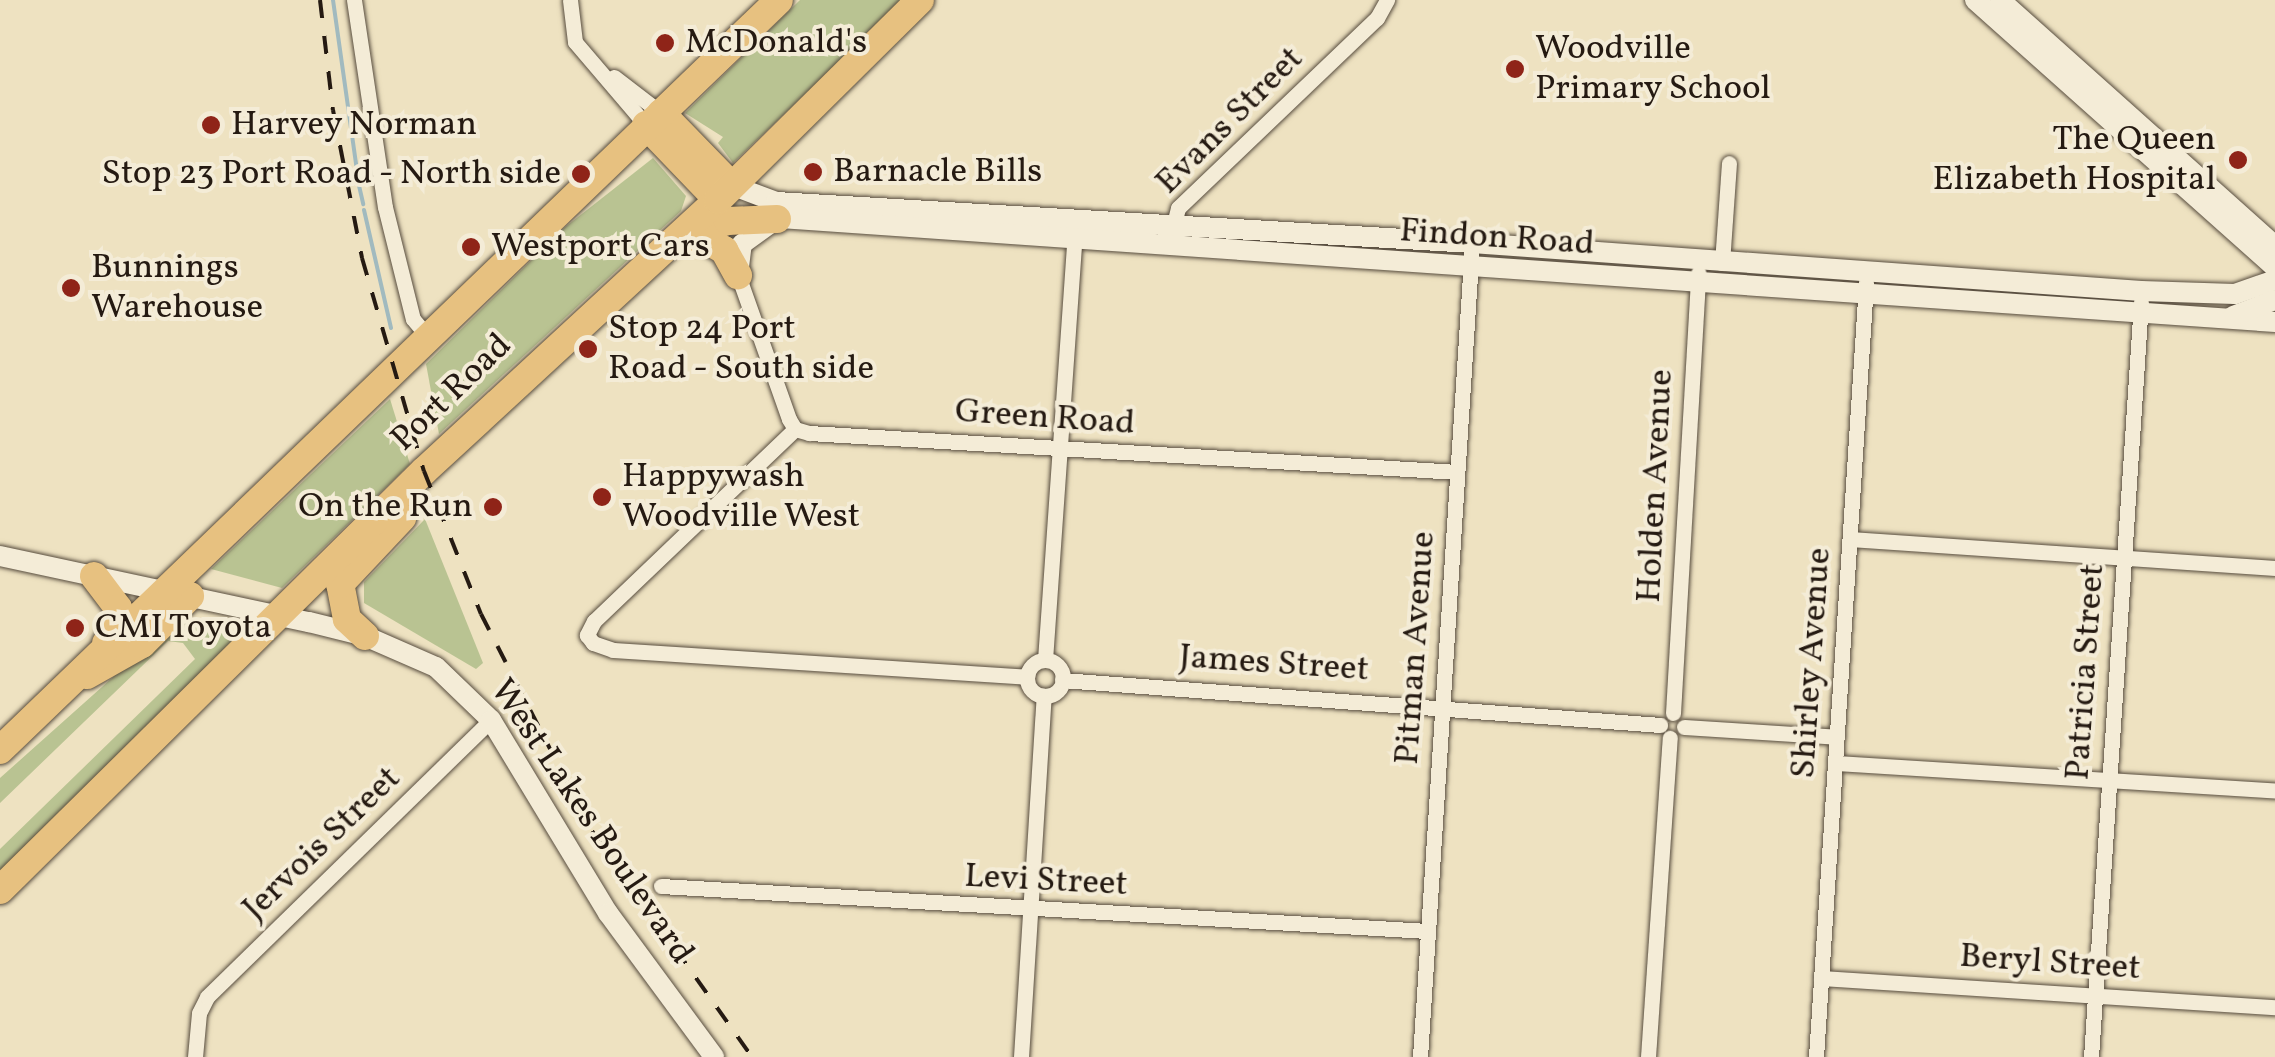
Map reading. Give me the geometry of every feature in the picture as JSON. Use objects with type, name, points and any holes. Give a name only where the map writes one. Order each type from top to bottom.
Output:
[{"type":"highway","name":"Port Road","points":[[0,750],[98,652],[180,594],[430,339],[779,0]]},
{"type":"highway","name":"Port Road","points":[[0,890],[278,614],[668,240],[724,193],[920,0]]},
{"type":"highway","points":[[654,119],[724,193]]},
{"type":"highway","points":[[668,240],[776,211]]},
{"type":"highway","points":[[668,240],[706,240],[724,250],[738,275]]},
{"type":"highway","points":[[365,636],[347,619],[340,584],[557,366],[555,347]]},
{"type":"highway","points":[[94,576],[118,608],[119,624],[98,652]]},
{"type":"highway","points":[[67,682],[102,670],[142,644],[180,594]]},
{"type":"main road","points":[[1975,0],[2270,255]]},
{"type":"main road","points":[[2000,0],[2270,255]]},
{"type":"main road","points":[[738,275],[742,244],[776,211],[763,185],[768,148]]},
{"type":"main road","name":"Findon Road","points":[[724,193],[776,211],[1074,241],[1865,294],[2141,300],[2235,294],[2275,280]]},
{"type":"main road","name":"Findon Road","points":[[776,211],[1076,218],[1867,272],[2141,300],[2275,322]]},
{"type":"main road","points":[[2235,294],[2270,255]]},
{"type":"main road","points":[[2232,317],[2275,300]]},
{"type":"main road","name":"West Lakes Boulevard","points":[[0,556],[365,636],[436,667],[492,720],[608,912],[714,1057]]},
{"type":"street","points":[[354,0],[385,207],[413,319],[430,339]]},
{"type":"street","points":[[570,0],[575,42],[598,69],[654,119]]},
{"type":"street","name":"Evans Street","points":[[1170,248],[1178,208],[1377,18],[1387,0]]},
{"type":"street","points":[[1722,263],[1730,163]]},
{"type":"street","points":[[738,275],[795,429],[594,621],[587,635],[593,643],[613,650],[1027,677],[1045,660],[1076,218]]},
{"type":"street","name":"Pitman Avenue","points":[[1420,1057],[1472,243]]},
{"type":"street","name":"Holden Avenue","points":[[1673,713],[1698,262]]},
{"type":"street","name":"Shirley Avenue","points":[[1816,1057],[1867,272]]},
{"type":"street","name":"Patricia Street","points":[[2091,1057],[2141,300]]},
{"type":"street","name":"Green Road","points":[[795,429],[1457,472]]},
{"type":"street","points":[[1850,539],[2275,568]]},
{"type":"street","points":[[1021,1057],[1044,696],[1062,680],[1056,664],[1045,660]]},
{"type":"street","points":[[1027,677],[1030,688],[1044,696]]},
{"type":"street","name":"James Street","points":[[1062,680],[1443,706],[1665,731]]},
{"type":"street","points":[[1648,1057],[1665,731],[1673,713],[1684,727]]},
{"type":"street","name":"Jervois Street","points":[[195,1057],[199,1013],[207,997],[492,720]]},
{"type":"street","points":[[1665,731],[1684,727],[1837,737]]},
{"type":"street","points":[[1836,763],[2275,791]]},
{"type":"street","name":"Levi Street","points":[[661,886],[1031,911],[1428,931]]},
{"type":"street","name":"Beryl Street","points":[[1821,978],[2275,1007]]},
{"type":"green space","points":[[800,0],[903,0],[733,163],[718,143],[723,137],[685,113]]},
{"type":"green space","points":[[653,158],[686,196],[681,211],[439,434],[426,364],[564,228]]},
{"type":"green space","points":[[390,399],[410,464],[282,588],[211,569]]},
{"type":"green space","points":[[425,519],[483,663],[476,669],[364,603],[364,582]]},
{"type":"green space","points":[[177,620],[239,638],[0,874],[0,849],[195,659],[183,643],[168,641],[0,803],[0,778]]},
{"type":"waterway","points":[[333,0],[357,171]]},
{"type":"waterway","points":[[357,177],[363,204]]},
{"type":"waterway","points":[[364,210],[391,328]]},
{"type":"railway","points":[[320,0],[333,110],[362,258],[424,471],[481,614],[592,831],[752,1057]]},
{"type":"place","name":"McDonald's","points":[[665,43]]},
{"type":"place","name":"Woodville Primary School","points":[[1515,69]]},
{"type":"place","name":"Harvey Norman","points":[[211,125]]},
{"type":"place","name":"The Queen Elizabeth Hospital","points":[[2238,160]]},
{"type":"place","name":"Barnacle Bills","points":[[813,172]]},
{"type":"place","name":"Stop 23 Port Road - North side","points":[[581,174]]},
{"type":"place","name":"Westport Cars","points":[[471,247]]},
{"type":"place","name":"Bunnings Warehouse","points":[[71,288]]},
{"type":"place","name":"Stop 24 Port Road - South side","points":[[588,349]]},
{"type":"place","name":"Happywash Woodville West","points":[[602,497]]},
{"type":"place","name":"On the Run","points":[[493,507]]},
{"type":"place","name":"CMI Toyota","points":[[75,628]]}]
